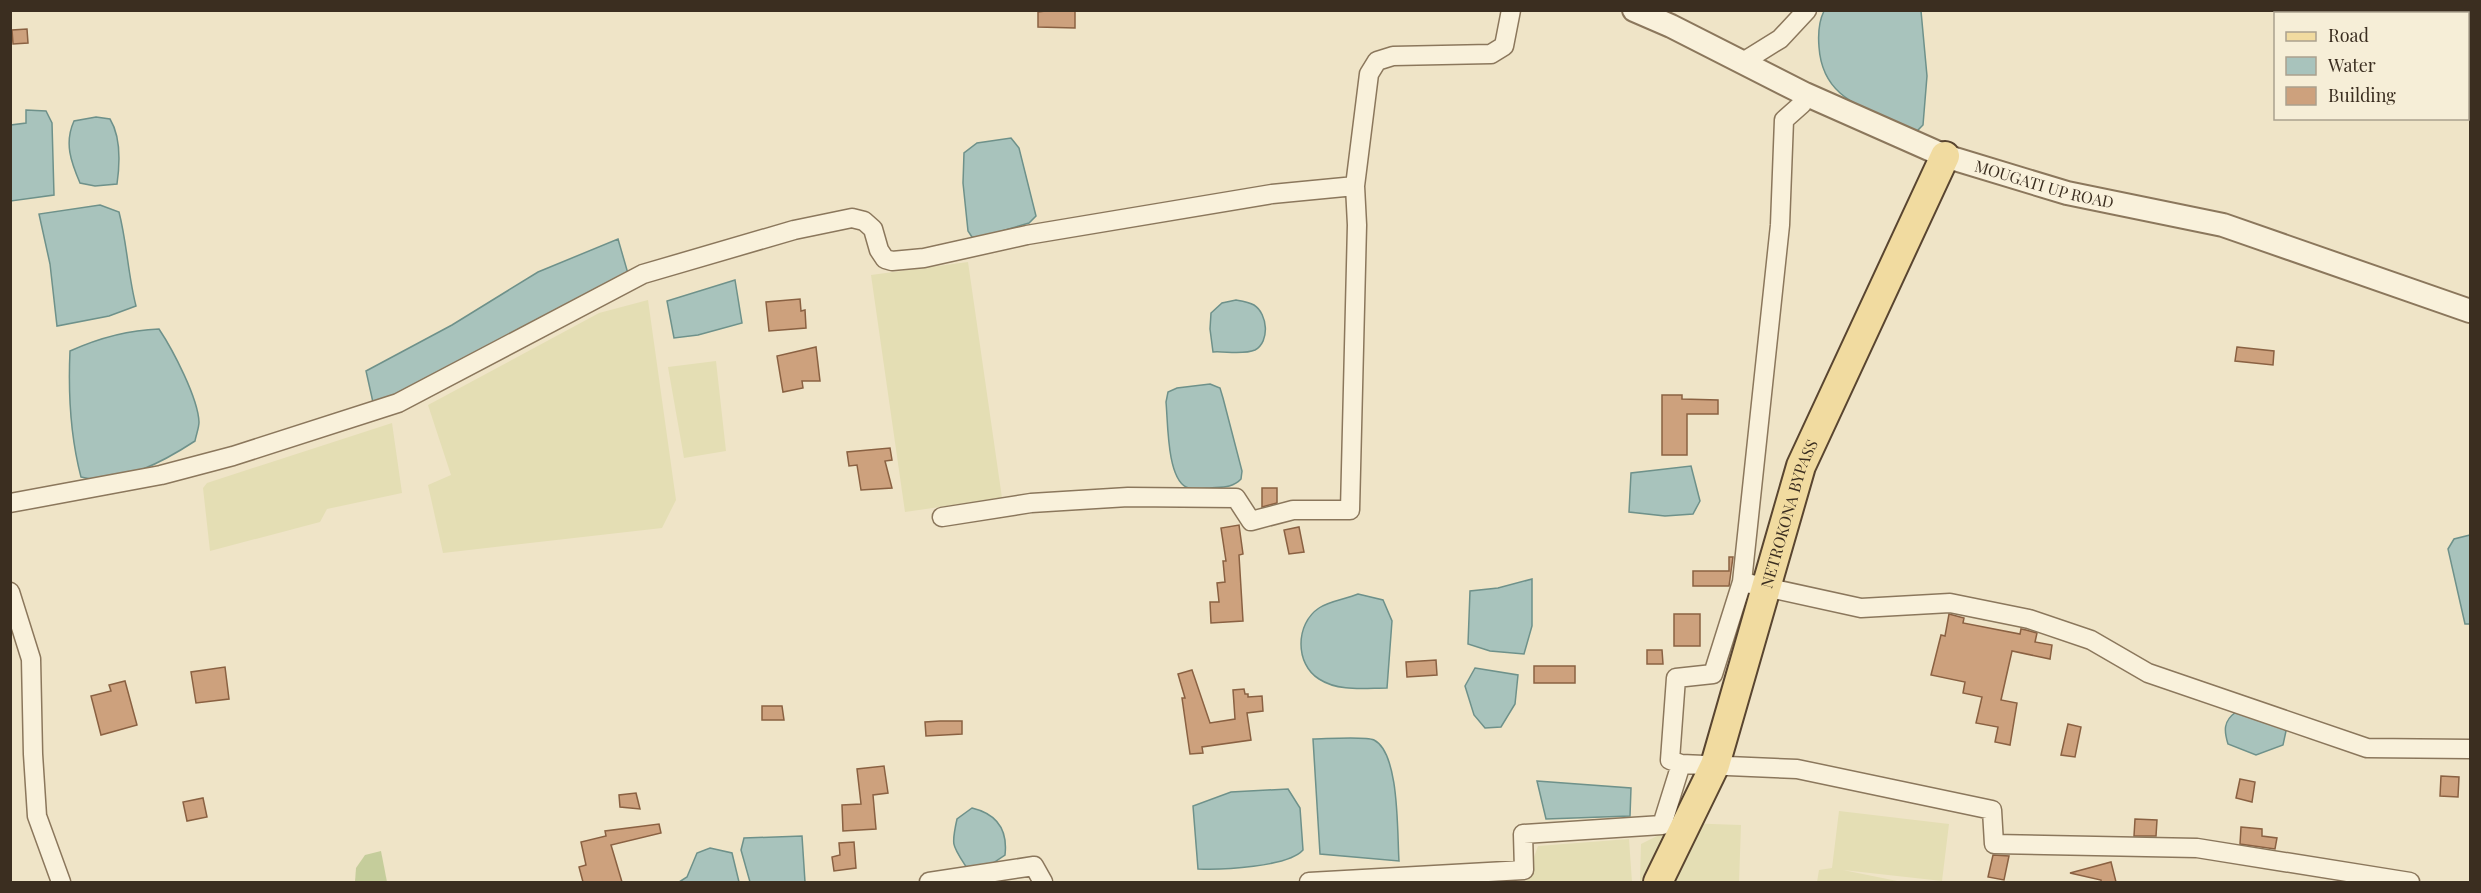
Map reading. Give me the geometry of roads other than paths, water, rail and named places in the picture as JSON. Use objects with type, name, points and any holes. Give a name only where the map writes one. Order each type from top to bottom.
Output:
[{"type":"main road","name":"NETROKONA BYPASS","points":[[1658,882],[1715,765],[1754,585],[1801,466],[1945,156]]},
{"type":"street","points":[[942,517],[1031,503],[1128,497],[1236,498],[1251,521],[1293,510],[1350,510],[1356,292],[1355,186],[1369,74],[1377,61],[1393,56],[1491,54],[1504,46],[1511,10]]},
{"type":"street","name":"MOUGATI UP ROAD","points":[[1634,10],[1806,94],[1945,156],[2067,193],[2223,225],[2470,311]]},
{"type":"street","points":[[1743,62],[1780,39],[1808,10]]},
{"type":"street","points":[[1806,94],[1802,104],[1784,120],[1777,248],[1754,453],[1754,585],[1713,674],[1676,678],[1670,760],[1681,764],[1797,769],[1992,810],[1994,844],[2197,848],[2410,882]]},
{"type":"street","points":[[10,503],[171,472],[232,456],[398,403],[643,274],[794,230],[852,218],[864,221],[873,229],[879,250],[885,259],[892,261],[924,258],[1027,235],[1272,194],[1355,186]]},
{"type":"street","points":[[1754,585],[1861,608],[1950,603],[2029,620],[2091,640],[2148,673],[2367,748],[2470,749]]},
{"type":"street","points":[[10,592],[31,659],[37,816],[61,882]]},
{"type":"street","points":[[1309,882],[1524,870],[1523,834],[1662,825],[1681,764]]},
{"type":"street","points":[[929,882],[1034,866],[1043,882]]},
{"type":"water","points":[[1824,11],[1921,11],[1927,76],[1923,125],[1916,132],[1854,103],[1830,82],[1823,67],[1819,47],[1819,28]]},
{"type":"water","points":[[26,110],[46,111],[52,123],[54,195],[11,201],[11,125],[26,123]]},
{"type":"water","points":[[96,117],[110,119],[114,126],[119,159],[117,184],[95,186],[80,183],[74,168],[69,137],[74,121]]},
{"type":"water","points":[[1011,138],[1019,148],[1036,216],[1029,223],[978,238],[972,237],[968,231],[963,183],[964,153],[977,143]]},
{"type":"water","points":[[100,205],[119,212],[136,306],[109,316],[57,326],[50,264],[39,214]]},
{"type":"water","points":[[618,239],[629,277],[374,407],[366,371],[452,325],[538,272]]},
{"type":"water","points":[[735,280],[742,323],[698,335],[674,338],[667,301]]},
{"type":"water","points":[[1236,300],[1250,303],[1259,309],[1265,328],[1263,341],[1255,350],[1240,353],[1213,352],[1210,329],[1211,313],[1222,303]]},
{"type":"water","points":[[159,329],[178,361],[198,412],[199,427],[195,441],[141,470],[110,478],[81,477],[74,446],[71,415],[70,351],[114,336]]},
{"type":"water","points":[[1210,384],[1220,388],[1242,471],[1241,479],[1227,486],[1192,489],[1180,481],[1175,472],[1170,449],[1166,402],[1168,392],[1177,388]]},
{"type":"water","points":[[1691,466],[1700,501],[1693,514],[1665,516],[1629,512],[1631,473]]},
{"type":"water","points":[[2470,535],[2470,624],[2465,624],[2448,549],[2454,539]]},
{"type":"water","points":[[1532,579],[1532,626],[1524,654],[1490,651],[1468,644],[1470,591],[1498,588]]},
{"type":"water","points":[[1358,594],[1383,600],[1392,621],[1387,688],[1352,688],[1327,683],[1311,672],[1302,654],[1302,634],[1311,615],[1323,606]]},
{"type":"water","points":[[1475,668],[1518,675],[1515,704],[1501,727],[1485,728],[1474,715],[1465,686]]},
{"type":"water","points":[[2236,712],[2275,721],[2286,731],[2283,745],[2256,755],[2228,744],[2226,726]]},
{"type":"water","points":[[1313,739],[1369,739],[1374,740],[1382,748],[1389,761],[1396,795],[1399,861],[1320,854]]},
{"type":"water","points":[[1537,781],[1631,788],[1630,816],[1546,819]]},
{"type":"water","points":[[1288,789],[1300,808],[1303,850],[1295,856],[1269,864],[1198,869],[1193,806],[1231,792]]},
{"type":"water","points":[[972,808],[988,814],[999,824],[1005,838],[1005,855],[993,863],[967,868],[954,845],[954,835],[957,819]]},
{"type":"water","points":[[802,836],[805,882],[750,882],[741,850],[744,838]]},
{"type":"water","points":[[710,848],[732,853],[739,882],[679,882],[687,877],[697,853]]}]
